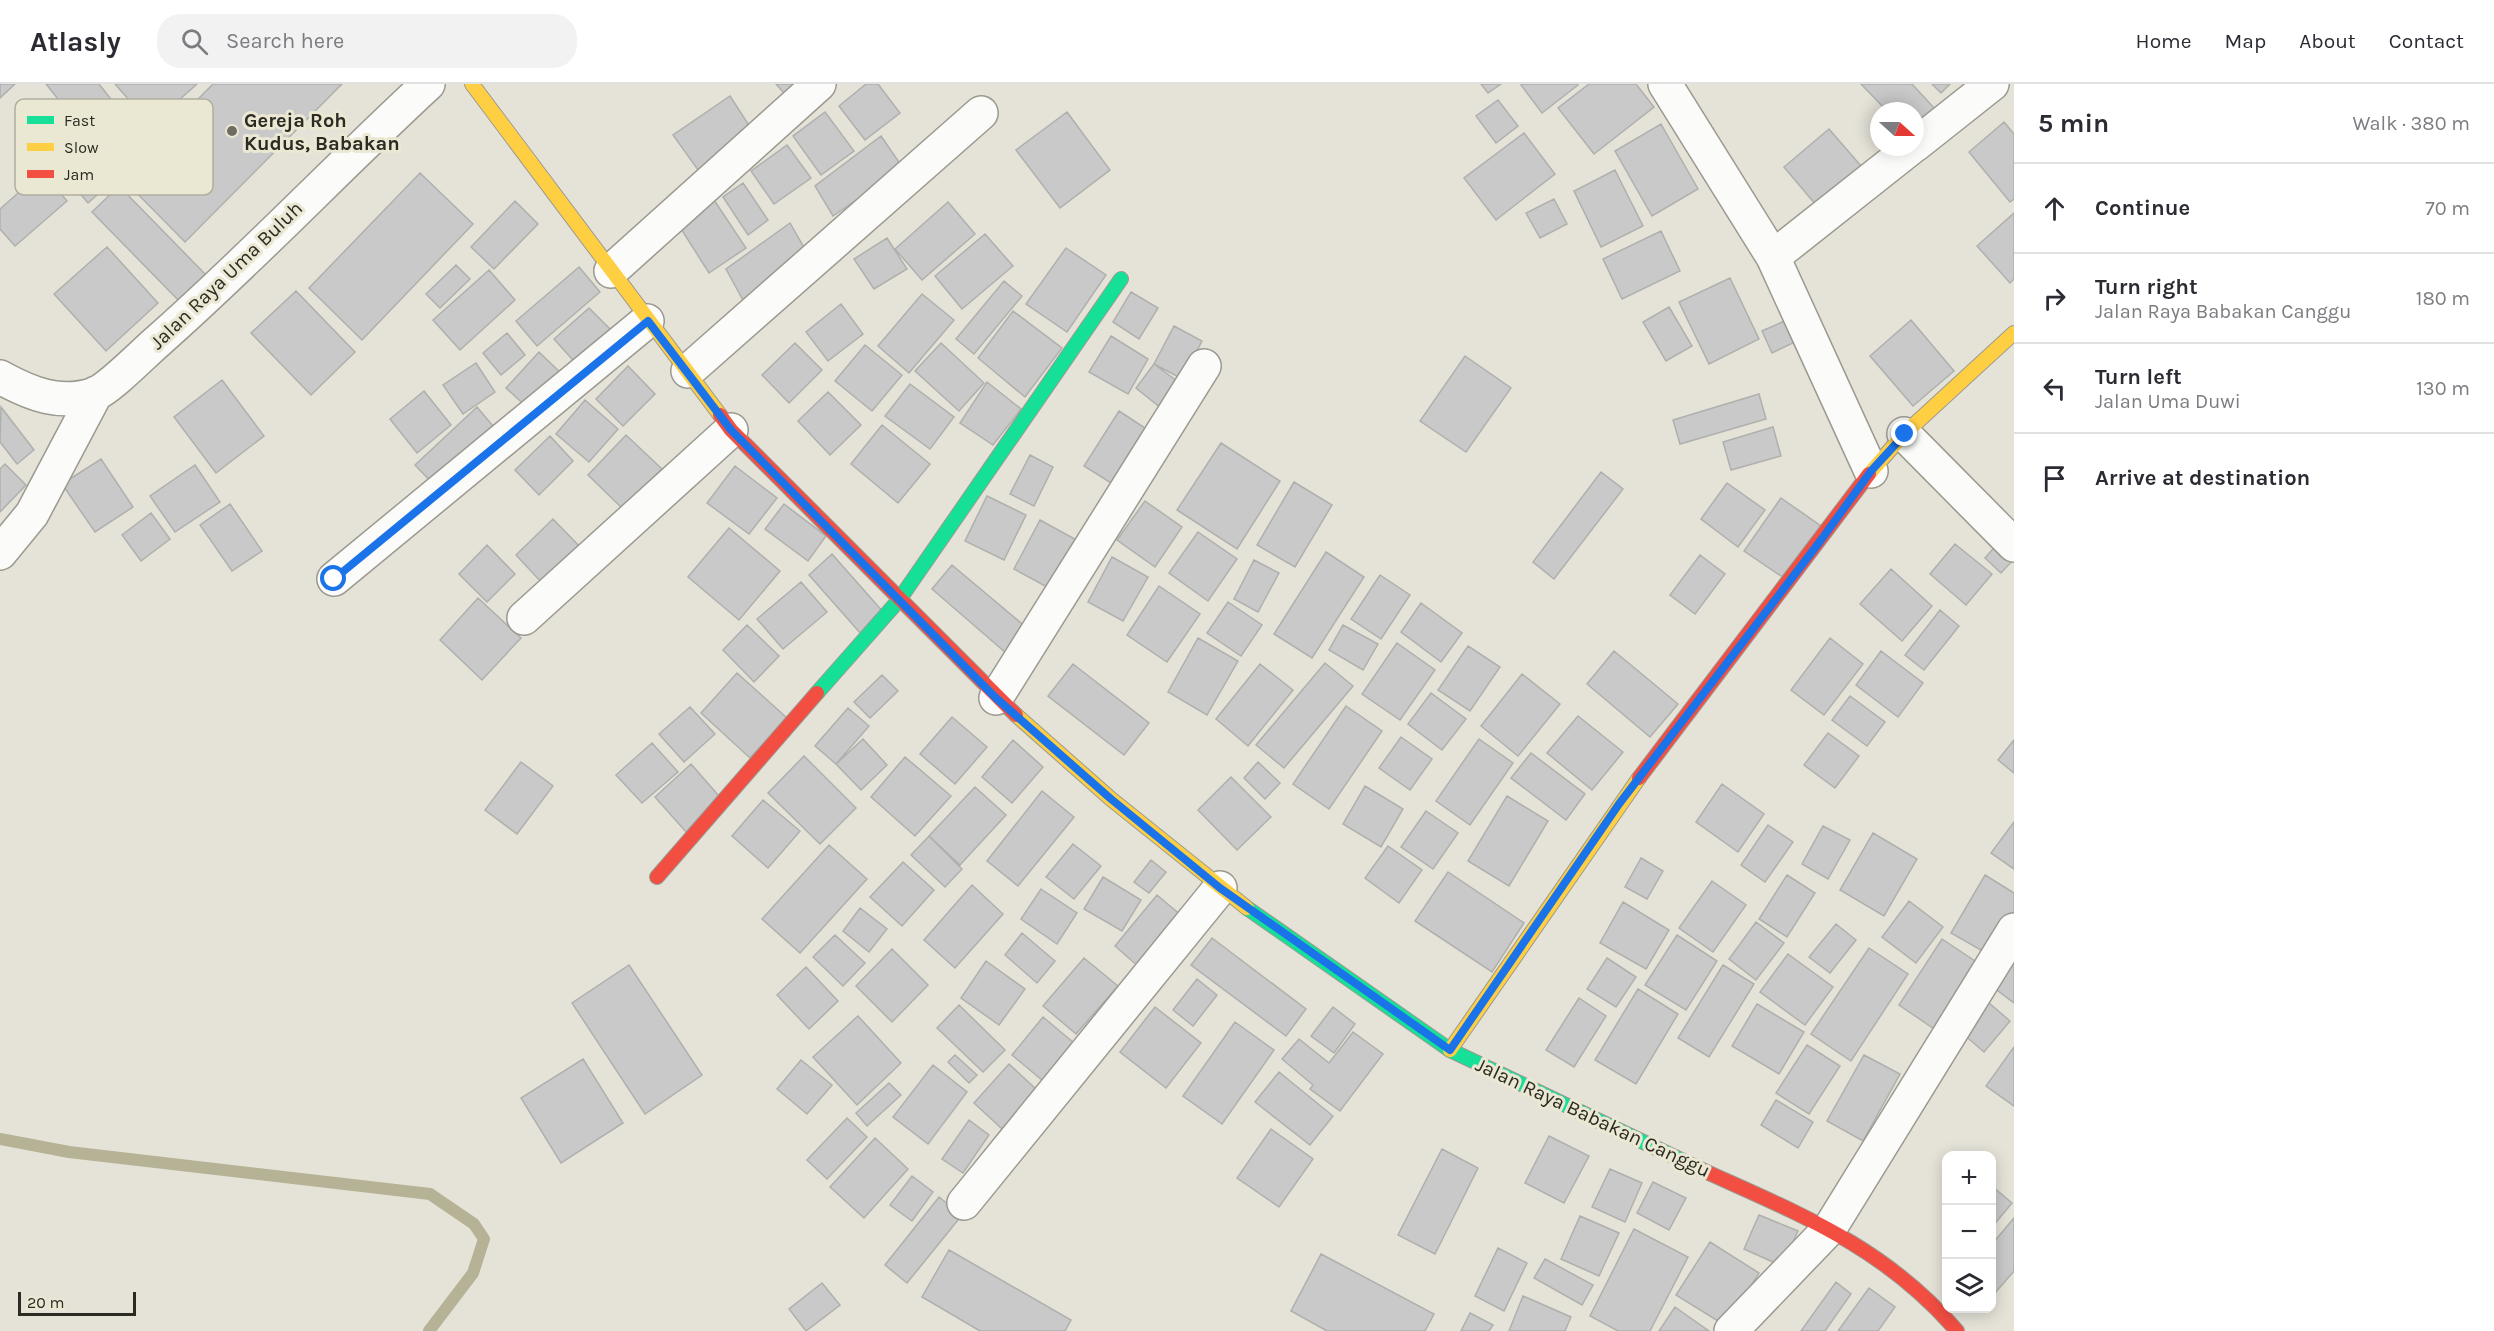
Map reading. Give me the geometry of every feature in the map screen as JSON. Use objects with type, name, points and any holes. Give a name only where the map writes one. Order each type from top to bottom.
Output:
[{"type":"street","name":"Jalan Raya Uma Buluh","points":[[96,393],[193,310],[344,161],[428,84]]},
{"type":"street","name":"Jalan Raya Babakan Canggu","points":[[472,84],[731,430],[996,698],[1111,799],[1220,888],[1450,1050],[1611,1128],[1830,1228],[1886,1264],[1933,1303],[1957,1331]]},
{"type":"street","points":[[611,271],[819,84]]},
{"type":"street","points":[[1665,84],[1773,257],[1871,471]]},
{"type":"street","points":[[1924,138],[1992,84]]},
{"type":"street","points":[[688,371],[981,113]]},
{"type":"street","points":[[1773,257],[1901,156]]},
{"type":"street","points":[[657,877],[899,600],[1121,279]]},
{"type":"street","points":[[334,579],[648,321]]},
{"type":"street","points":[[1450,1050],[1619,804],[1871,471],[1905,434],[2014,333]]},
{"type":"street","points":[[996,698],[1204,366]]},
{"type":"street","points":[[0,377],[29,393],[55,400],[96,393]]},
{"type":"street","points":[[0,553],[32,514],[96,393]]},
{"type":"street","points":[[524,618],[731,430]]},
{"type":"street","points":[[1905,434],[2014,545]]},
{"type":"street","points":[[964,1203],[1220,888]]},
{"type":"street","points":[[1731,1331],[1830,1228],[2014,930]]},
{"type":"building","points":[[0,84],[15,84],[0,98]]},
{"type":"building","points":[[46,84],[99,84],[111,99],[58,99]]},
{"type":"building","points":[[115,84],[197,84],[180,99],[128,99]]},
{"type":"building","name":"Gereja Roh Kudus, Babakan","points":[[213,84],[342,84],[185,242],[139,195],[213,195],[213,99],[198,99]]},
{"type":"building","points":[[776,84],[806,84],[789,99]]},
{"type":"building","points":[[866,84],[878,84],[900,113],[865,140],[839,106]]},
{"type":"building","points":[[1481,84],[1501,84],[1488,93]]},
{"type":"building","points":[[1589,84],[1636,84],[1654,107],[1594,154],[1558,108]]},
{"type":"building","points":[[1861,84],[1912,84],[1935,109],[1924,120],[1924,102],[1878,102]]},
{"type":"building","points":[[1932,84],[1950,84],[1941,93]]},
{"type":"building","points":[[1521,85],[1578,85],[1542,113]]},
{"type":"building","points":[[730,96],[754,133],[703,177],[673,135]]},
{"type":"building","points":[[1498,100],[1518,126],[1496,143],[1476,116]]},
{"type":"building","points":[[825,112],[854,151],[821,175],[793,136]]},
{"type":"building","points":[[1067,112],[1110,170],[1060,208],[1016,150]]},
{"type":"building","points":[[2004,122],[2014,134],[2014,199],[2010,202],[1969,152]]},
{"type":"building","points":[[1661,124],[1698,189],[1652,216],[1615,151]]},
{"type":"building","points":[[1829,129],[1861,166],[1816,205],[1784,167]]},
{"type":"building","points":[[1524,133],[1555,174],[1496,220],[1464,178]]},
{"type":"building","points":[[881,136],[903,168],[833,216],[815,186]]},
{"type":"building","points":[[787,145],[811,178],[774,204],[751,171]]},
{"type":"building","points":[[1615,170],[1643,226],[1601,247],[1574,191]]},
{"type":"building","points":[[420,173],[473,224],[362,340],[309,288]]},
{"type":"building","points":[[743,183],[768,220],[748,235],[723,197]]},
{"type":"building","points":[[16,195],[62,195],[67,201],[15,246],[0,229],[0,209]]},
{"type":"building","points":[[81,195],[97,195],[88,203]]},
{"type":"building","points":[[110,195],[128,195],[207,276],[180,302],[92,212]]},
{"type":"building","points":[[1554,199],[1567,224],[1540,238],[1526,213]]},
{"type":"building","points":[[714,200],[746,248],[709,273],[678,224]]},
{"type":"building","points":[[515,201],[538,224],[494,269],[471,247]]},
{"type":"building","points":[[948,202],[975,234],[922,280],[895,249]]},
{"type":"building","points":[[2014,213],[2014,279],[2010,283],[1977,246]]},
{"type":"building","points":[[790,223],[809,256],[745,304],[726,269]]},
{"type":"building","points":[[1661,231],[1680,271],[1622,299],[1603,259]]},
{"type":"building","points":[[985,234],[1013,266],[962,309],[935,276]]},
{"type":"building","points":[[887,238],[907,269],[874,289],[854,259]]},
{"type":"building","points":[[107,247],[158,303],[106,351],[54,294]]},
{"type":"building","points":[[1066,248],[1106,275],[1067,332],[1026,304]]},
{"type":"building","points":[[456,265],[470,279],[440,308],[426,294]]},
{"type":"building","points":[[579,267],[600,292],[537,346],[516,321]]},
{"type":"building","points":[[489,270],[515,300],[460,350],[433,320]]},
{"type":"building","points":[[1730,278],[1759,339],[1709,364],[1679,302]]},
{"type":"building","points":[[1004,281],[1022,296],[974,354],[956,339]]},
{"type":"building","points":[[296,291],[355,352],[311,395],[251,333]]},
{"type":"building","points":[[1131,292],[1158,308],[1139,339],[1113,322]]},
{"type":"building","points":[[922,294],[954,320],[909,373],[878,346]]},
{"type":"building","points":[[841,304],[863,334],[828,361],[806,332]]},
{"type":"building","points":[[1669,307],[1692,346],[1666,361],[1643,322]]},
{"type":"building","points":[[589,308],[617,336],[580,368],[554,339]]},
{"type":"building","points":[[1013,311],[1062,348],[1025,397],[978,358]]},
{"type":"building","points":[[1789,319],[1799,340],[1772,353],[1762,331]]},
{"type":"building","points":[[1911,320],[1954,371],[1913,406],[1870,356]]},
{"type":"building","points":[[1174,326],[1202,341],[1182,379],[1154,364]]},
{"type":"building","points":[[507,333],[525,355],[501,375],[483,353]]},
{"type":"building","points":[[1111,336],[1148,359],[1128,394],[1089,372]]},
{"type":"building","points":[[795,343],[822,370],[789,403],[762,375]]},
{"type":"building","points":[[941,343],[984,383],[959,411],[915,371]]},
{"type":"building","points":[[865,345],[902,375],[872,411],[835,381]]},
{"type":"building","points":[[539,352],[564,376],[532,412],[506,388]]},
{"type":"building","points":[[1465,356],[1511,388],[1466,452],[1420,421]]},
{"type":"building","points":[[476,363],[495,392],[463,414],[443,385]]},
{"type":"building","points":[[1154,364],[1185,387],[1166,412],[1136,388]]},
{"type":"building","points":[[628,366],[655,394],[623,426],[596,399]]},
{"type":"building","points":[[222,380],[264,436],[216,473],[174,417]]},
{"type":"building","points":[[987,382],[1021,409],[993,445],[960,423]]},
{"type":"building","points":[[910,384],[954,417],[930,449],[885,416]]},
{"type":"building","points":[[424,391],[451,425],[417,453],[390,419]]},
{"type":"building","points":[[828,392],[861,425],[830,455],[798,421]]},
{"type":"building","points":[[1759,394],[1766,419],[1680,444],[1673,420]]},
{"type":"building","points":[[585,400],[618,429],[589,462],[556,434]]},
{"type":"building","points":[[1,407],[34,450],[17,464],[0,442]]},
{"type":"building","points":[[477,407],[503,438],[440,491],[415,465]]},
{"type":"building","points":[[1119,411],[1145,428],[1111,483],[1084,466]]},
{"type":"building","points":[[882,425],[930,464],[898,503],[851,464]]},
{"type":"building","points":[[1773,427],[1781,456],[1731,470],[1723,442]]},
{"type":"building","points":[[626,435],[662,469],[623,509],[588,475]]},
{"type":"building","points":[[550,436],[573,461],[539,495],[515,470]]},
{"type":"building","points":[[1221,443],[1280,481],[1237,549],[1177,510]]},
{"type":"building","points":[[1030,455],[1053,467],[1034,506],[1010,494]]},
{"type":"building","points":[[101,459],[133,507],[95,532],[62,484]]},
{"type":"building","points":[[5,464],[26,485],[0,512],[0,469]]},
{"type":"building","points":[[195,465],[220,502],[175,532],[150,496]]},
{"type":"building","points":[[735,466],[777,498],[749,534],[707,503]]},
{"type":"building","points":[[1601,472],[1623,489],[1554,579],[1533,562]]},
{"type":"building","points":[[1294,482],[1332,505],[1295,567],[1257,545]]},
{"type":"building","points":[[1727,483],[1765,510],[1738,547],[1701,519]]},
{"type":"building","points":[[987,496],[1026,515],[1004,560],[965,541]]},
{"type":"building","points":[[1781,498],[1821,526],[1784,578],[1744,551]]},
{"type":"building","points":[[1145,501],[1182,527],[1155,567],[1117,540]]},
{"type":"building","points":[[230,504],[262,551],[232,571],[200,525]]},
{"type":"building","points":[[784,504],[826,536],[808,561],[765,529]]},
{"type":"building","points":[[151,513],[170,539],[141,561],[122,535]]},
{"type":"building","points":[[553,519],[582,549],[544,585],[516,555]]},
{"type":"building","points":[[1040,520],[1084,544],[1058,593],[1014,569]]},
{"type":"building","points":[[729,528],[780,571],[739,620],[688,577]]},
{"type":"building","points":[[1198,532],[1237,559],[1208,601],[1169,573]]},
{"type":"building","points":[[2000,541],[2014,559],[2001,573],[1985,558]]},
{"type":"building","points":[[1955,544],[1992,574],[1966,605],[1930,574]]},
{"type":"building","points":[[487,545],[515,574],[487,602],[459,574]]},
{"type":"building","points":[[1326,552],[1364,577],[1312,658],[1274,634]]},
{"type":"building","points":[[832,554],[884,613],[861,634],[809,575]]},
{"type":"building","points":[[1700,555],[1725,574],[1695,614],[1670,595]]},
{"type":"building","points":[[1112,557],[1148,577],[1123,621],[1088,602]]},
{"type":"building","points":[[1254,560],[1279,573],[1258,612],[1234,599]]},
{"type":"building","points":[[952,565],[1027,628],[1006,653],[932,589]]},
{"type":"building","points":[[1891,569],[1932,606],[1902,641],[1860,604]]},
{"type":"building","points":[[1380,575],[1410,595],[1381,639],[1351,619]]},
{"type":"building","points":[[801,582],[827,612],[783,649],[757,619]]},
{"type":"building","points":[[1159,586],[1200,614],[1167,662],[1127,635]]},
{"type":"building","points":[[478,598],[521,638],[482,680],[440,640]]},
{"type":"building","points":[[1228,602],[1262,625],[1241,656],[1207,633]]},
{"type":"building","points":[[1421,603],[1462,633],[1441,662],[1401,632]]},
{"type":"building","points":[[1940,610],[1959,626],[1924,670],[1905,655]]},
{"type":"building","points":[[747,625],[779,656],[754,682],[723,650]]},
{"type":"building","points":[[1343,625],[1378,644],[1363,670],[1329,650]]},
{"type":"building","points":[[1198,638],[1238,661],[1207,715],[1168,692]]},
{"type":"building","points":[[1830,638],[1863,664],[1824,715],[1791,690]]},
{"type":"building","points":[[1397,643],[1435,670],[1400,720],[1362,694]]},
{"type":"building","points":[[1468,646],[1500,667],[1470,711],[1438,690]]},
{"type":"building","points":[[1614,651],[1678,704],[1650,737],[1587,684]]},
{"type":"building","points":[[1881,651],[1923,683],[1898,717],[1856,685]]},
{"type":"building","points":[[1325,663],[1353,686],[1284,768],[1256,745]]},
{"type":"building","points":[[1073,664],[1149,723],[1124,755],[1048,696]]},
{"type":"building","points":[[1260,664],[1293,690],[1248,746],[1216,719]]},
{"type":"building","points":[[737,673],[787,718],[750,758],[701,713]]},
{"type":"building","points":[[1522,674],[1560,704],[1518,756],[1481,726]]},
{"type":"building","points":[[882,675],[898,691],[870,718],[854,702]]},
{"type":"building","points":[[1431,693],[1466,719],[1442,750],[1408,724]]},
{"type":"building","points":[[1850,696],[1885,722],[1867,746],[1832,720]]},
{"type":"building","points":[[1346,706],[1382,731],[1329,809],[1293,784]]},
{"type":"building","points":[[690,707],[715,734],[684,762],[659,734]]},
{"type":"building","points":[[848,708],[869,726],[836,764],[815,746]]},
{"type":"building","points":[[1578,716],[1623,752],[1592,790],[1547,753]]},
{"type":"building","points":[[952,717],[987,747],[955,784],[920,754]]},
{"type":"building","points":[[1828,733],[1859,756],[1835,788],[1804,765]]},
{"type":"building","points":[[1401,737],[1432,759],[1410,790],[1379,768]]},
{"type":"building","points":[[863,739],[887,765],[861,790],[836,764]]},
{"type":"building","points":[[1479,739],[1513,763],[1470,825],[1436,801]]},
{"type":"building","points":[[1013,740],[1043,767],[1012,803],[982,777]]},
{"type":"building","points":[[2014,740],[2014,773],[1998,760]]},
{"type":"building","points":[[652,743],[678,772],[642,803],[616,775]]},
{"type":"building","points":[[1531,753],[1585,794],[1566,820],[1511,778]]},
{"type":"building","points":[[804,756],[856,808],[820,844],[768,793]]},
{"type":"building","points":[[905,757],[951,796],[915,836],[871,797]]},
{"type":"building","points":[[521,762],[553,786],[517,834],[485,810]]},
{"type":"building","points":[[1258,762],[1280,783],[1265,799],[1244,778]]},
{"type":"building","points":[[691,764],[719,796],[686,832],[655,797]]},
{"type":"building","points":[[1231,777],[1271,817],[1237,850],[1198,810]]},
{"type":"building","points":[[1722,784],[1764,814],[1738,852],[1696,822]]},
{"type":"building","points":[[1365,786],[1403,809],[1381,847],[1343,824]]},
{"type":"building","points":[[975,787],[1006,815],[960,865],[929,836]]},
{"type":"building","points":[[1042,791],[1074,817],[1018,886],[987,861]]},
{"type":"building","points":[[1507,796],[1548,821],[1509,886],[1468,861]]},
{"type":"building","points":[[763,800],[800,831],[768,868],[732,836]]},
{"type":"building","points":[[1426,811],[1458,833],[1433,869],[1401,847]]},
{"type":"building","points":[[2014,822],[2014,869],[1991,853]]},
{"type":"building","points":[[1768,825],[1793,842],[1765,882],[1741,865]]},
{"type":"building","points":[[1823,826],[1850,840],[1828,879],[1802,864]]},
{"type":"building","points":[[1873,833],[1917,859],[1884,916],[1840,890]]},
{"type":"building","points":[[929,836],[962,869],[945,887],[911,855]]},
{"type":"building","points":[[1073,844],[1101,866],[1074,899],[1046,877]]},
{"type":"building","points":[[829,845],[867,879],[800,953],[762,919]]},
{"type":"building","points":[[1388,846],[1422,870],[1399,903],[1365,878]]},
{"type":"building","points":[[1641,858],[1663,871],[1647,899],[1625,887]]},
{"type":"building","points":[[1151,860],[1166,872],[1149,893],[1134,882]]},
{"type":"building","points":[[903,862],[934,890],[902,926],[870,897]]},
{"type":"building","points":[[1448,872],[1524,923],[1492,972],[1415,921]]},
{"type":"building","points":[[1787,875],[1815,893],[1787,937],[1759,919]]},
{"type":"building","points":[[1985,875],[2014,893],[2014,920],[1993,957],[1951,933]]},
{"type":"building","points":[[1103,877],[1141,900],[1122,931],[1084,909]]},
{"type":"building","points":[[1712,881],[1746,905],[1713,952],[1679,928]]},
{"type":"building","points":[[972,885],[1003,914],[955,968],[924,940]]},
{"type":"building","points":[[1041,889],[1077,913],[1057,944],[1021,919]]},
{"type":"building","points":[[1157,895],[1182,916],[1139,967],[1115,946]]},
{"type":"building","points":[[1909,901],[1943,927],[1916,963],[1882,937]]},
{"type":"building","points":[[1623,902],[1669,930],[1646,969],[1600,943]]},
{"type":"building","points":[[860,908],[887,929],[869,952],[843,931]]},
{"type":"building","points":[[1756,922],[1784,943],[1756,980],[1729,959]]},
{"type":"building","points":[[1836,924],[1856,940],[1830,973],[1809,957]]},
{"type":"building","points":[[1022,933],[1055,961],[1037,983],[1005,955]]},
{"type":"building","points":[[835,935],[865,963],[843,986],[813,957]]},
{"type":"building","points":[[1677,935],[1717,961],[1686,1010],[1645,985]]},
{"type":"building","points":[[1212,938],[1306,1009],[1286,1036],[1191,965]]},
{"type":"building","points":[[1942,939],[1984,967],[1940,1033],[1899,1005]]},
{"type":"building","points":[[1869,948],[1908,974],[1851,1061],[1811,1034]]},
{"type":"building","points":[[892,949],[928,985],[892,1022],[856,986]]},
{"type":"building","points":[[1788,954],[1833,987],[1805,1025],[1760,992]]},
{"type":"building","points":[[2014,954],[2014,1003],[1985,981]]},
{"type":"building","points":[[1084,958],[1118,986],[1076,1034],[1043,1006]]},
{"type":"building","points":[[1607,958],[1636,977],[1616,1007],[1587,989]]},
{"type":"building","points":[[986,961],[1025,989],[999,1025],[961,998]]},
{"type":"building","points":[[629,965],[702,1075],[645,1114],[572,1003]]},
{"type":"building","points":[[1723,965],[1754,984],[1709,1057],[1678,1038]]},
{"type":"building","points":[[806,967],[838,1001],[809,1029],[777,995]]},
{"type":"building","points":[[1197,979],[1217,995],[1193,1026],[1173,1010]]},
{"type":"building","points":[[1638,989],[1678,1014],[1636,1084],[1595,1060]]},
{"type":"building","points":[[1981,996],[2010,1021],[1984,1052],[1955,1027]]},
{"type":"building","points":[[1579,998],[1606,1016],[1574,1067],[1546,1050]]},
{"type":"building","points":[[1757,1004],[1804,1032],[1779,1074],[1732,1046]]},
{"type":"building","points":[[959,1005],[1005,1050],[983,1072],[937,1028]]},
{"type":"building","points":[[1155,1007],[1201,1043],[1166,1088],[1120,1052]]},
{"type":"building","points":[[1333,1007],[1355,1024],[1334,1053],[1311,1036]]},
{"type":"building","points":[[858,1016],[901,1063],[857,1105],[813,1057]]},
{"type":"building","points":[[1043,1017],[1074,1043],[1043,1081],[1012,1055]]},
{"type":"building","points":[[1235,1022],[1274,1050],[1222,1124],[1183,1096]]},
{"type":"building","points":[[1353,1032],[1383,1054],[1340,1111],[1310,1089],[1313,1085],[1282,1059],[1299,1039],[1329,1063]]},
{"type":"building","points":[[1807,1045],[1840,1066],[1809,1114],[1776,1093]]},
{"type":"building","points":[[2014,1047],[2014,1106],[1986,1086]]},
{"type":"building","points":[[955,1055],[977,1075],[969,1083],[948,1062]]},
{"type":"building","points":[[1864,1055],[1900,1074],[1863,1141],[1827,1121]]},
{"type":"building","points":[[583,1059],[623,1123],[561,1163],[521,1098]]},
{"type":"building","points":[[801,1060],[832,1085],[807,1114],[777,1089]]},
{"type":"building","points":[[1009,1064],[1037,1090],[1002,1129],[974,1103]]},
{"type":"building","points":[[933,1065],[967,1092],[928,1144],[893,1117]]},
{"type":"building","points":[[1279,1072],[1333,1116],[1310,1145],[1255,1102]]},
{"type":"building","points":[[889,1083],[901,1095],[867,1126],[856,1113]]},
{"type":"building","points":[[1776,1100],[1813,1122],[1798,1148],[1761,1125]]},
{"type":"building","points":[[847,1118],[867,1137],[827,1179],[807,1160]]},
{"type":"building","points":[[969,1120],[989,1135],[963,1173],[942,1159]]},
{"type":"building","points":[[1271,1129],[1313,1159],[1279,1207],[1237,1178]]},
{"type":"building","points":[[1549,1136],[1589,1156],[1564,1203],[1525,1183]]},
{"type":"building","points":[[875,1138],[908,1169],[864,1218],[830,1187]]},
{"type":"building","points":[[1442,1149],[1478,1168],[1435,1254],[1398,1235]]},
{"type":"building","points":[[1610,1169],[1642,1183],[1625,1222],[1592,1207]]},
{"type":"building","points":[[912,1176],[933,1192],[912,1221],[890,1205]]},
{"type":"building","points":[[1653,1182],[1686,1198],[1669,1230],[1637,1213]]},
{"type":"building","points":[[1996,1189],[2012,1203],[1996,1222]]},
{"type":"building","points":[[939,1197],[962,1215],[907,1283],[885,1265]]},
{"type":"building","points":[[1759,1215],[1798,1231],[1782,1266],[1744,1249]]},
{"type":"building","points":[[1580,1216],[1619,1233],[1599,1276],[1561,1259]]},
{"type":"building","points":[[2014,1218],[2014,1271],[1996,1292],[1996,1259],[1996,1239]]},
{"type":"building","points":[[1634,1229],[1688,1257],[1650,1331],[1618,1331],[1590,1316]]},
{"type":"building","points":[[1710,1242],[1759,1273],[1726,1326],[1676,1295]]},
{"type":"building","points":[[1498,1248],[1527,1263],[1504,1311],[1475,1296]]},
{"type":"building","points":[[949,1250],[1071,1320],[1065,1331],[980,1331],[922,1297]]},
{"type":"building","points":[[1321,1254],[1434,1314],[1425,1331],[1327,1331],[1291,1311]]},
{"type":"building","points":[[1545,1259],[1593,1285],[1582,1305],[1534,1278]]},
{"type":"building","points":[[1836,1282],[1851,1294],[1825,1331],[1801,1331]]},
{"type":"building","points":[[822,1283],[840,1305],[806,1331],[789,1309]]},
{"type":"building","points":[[1869,1288],[1895,1307],[1878,1331],[1838,1331]]},
{"type":"building","points":[[1523,1296],[1571,1317],[1565,1331],[1509,1331]]},
{"type":"building","points":[[1675,1307],[1709,1331],[1659,1331]]},
{"type":"building","points":[[1470,1313],[1493,1325],[1489,1331],[1461,1331]]},
{"type":"waterway","points":[[0,1139],[69,1152],[430,1194],[474,1224],[484,1239],[473,1273],[429,1331]]},
{"type":"traffic: fast","points":[[817,693],[899,600],[1121,279]]},
{"type":"traffic: fast","points":[[1247,908],[1450,1050],[1700,1169]]},
{"type":"traffic: slow","points":[[472,84],[720,415]]},
{"type":"traffic: slow","points":[[1869,474],[1904,434],[2014,333]]},
{"type":"traffic: slow","points":[[1016,715],[1111,799],[1247,908]]},
{"type":"traffic: slow","points":[[1450,1050],[1639,778]]},
{"type":"traffic: jam","points":[[720,415],[731,430],[1016,715]]},
{"type":"traffic: jam","points":[[1639,778],[1869,474]]},
{"type":"traffic: jam","points":[[657,877],[817,693]]},
{"type":"traffic: jam","points":[[1700,1169],[1772,1201],[1870,1254],[1929,1301],[1957,1331]]},
{"type":"place","name":"Gereja Roh Kudus, Babakan","points":[[232,131]]},
{"type":"route","points":[[334,579],[648,321],[731,430],[996,698],[1111,799],[1220,888],[1408,1023],[1450,1050],[1619,804],[1871,471],[1905,434]]}]
